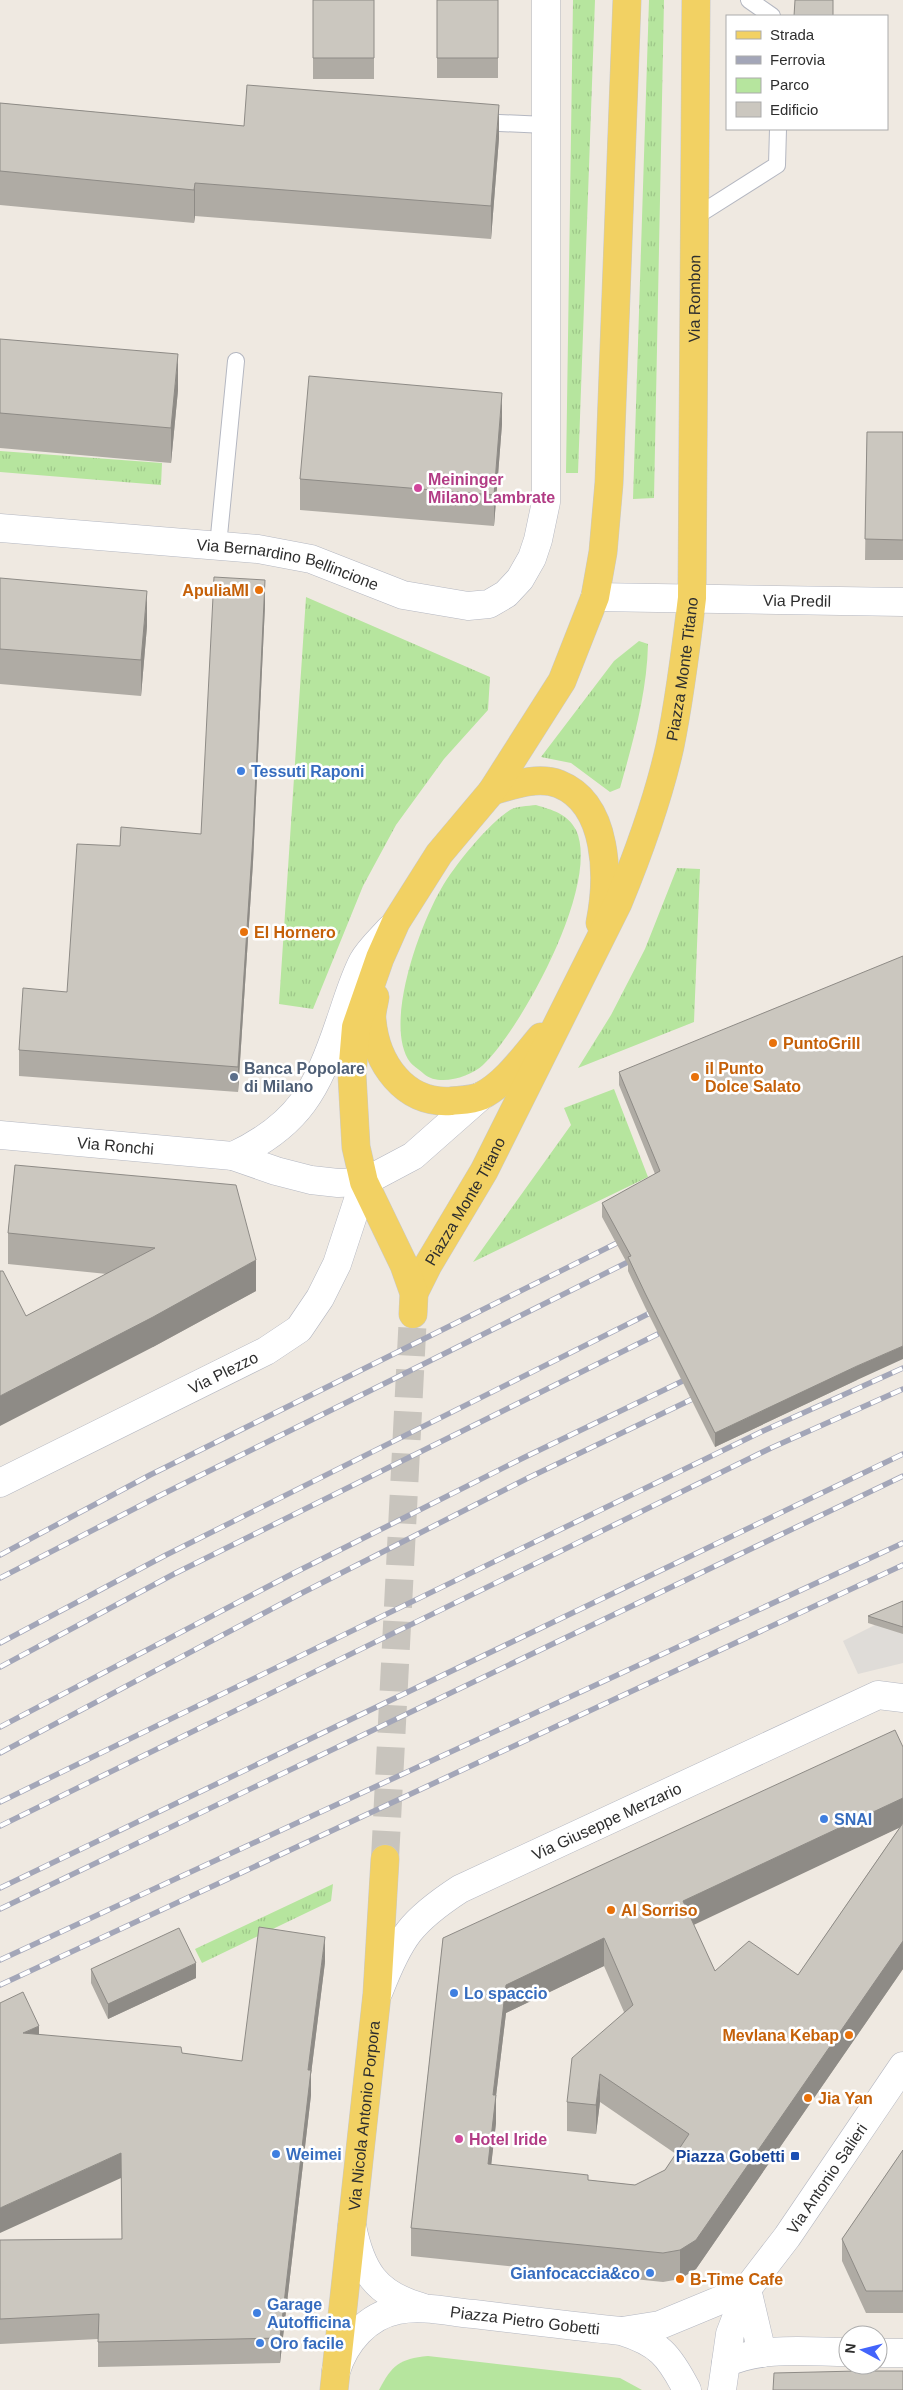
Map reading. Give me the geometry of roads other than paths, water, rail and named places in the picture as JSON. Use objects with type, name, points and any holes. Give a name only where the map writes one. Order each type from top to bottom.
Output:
[{"type":"main road","points":[[595,597],[604,552],[609,483],[627,0]]},
{"type":"main road","name":"Via Rombon","points":[[692,598],[696,0]]},
{"type":"main road","name":"Piazza Monte Titano","points":[[595,597],[562,681],[492,791],[439,854],[396,922],[380,958],[356,1027],[352,1075],[356,1147],[364,1182],[404,1265],[414,1304],[428,1265],[484,1171],[594,954],[630,875],[654,807],[673,728],[683,672],[692,598]]},
{"type":"main road","name":"Piazza Monte Titano","points":[[492,791],[518,783],[539,781],[559,784],[583,799],[593,816],[606,873],[604,904],[594,954]]},
{"type":"main road","name":"Piazza Monte Titano","points":[[380,958],[372,1019],[378,1045],[390,1072],[404,1088],[421,1097],[441,1102],[481,1096],[499,1082],[524,1056],[570,1002]]},
{"type":"main road","name":"Via Nicola Antonio Porpora","points":[[335,2380],[378,1994],[385,1860]]},
{"type":"street","points":[[546,0],[546,125]]},
{"type":"street","name":"Via Bernardino Bellincione","points":[[0,528],[258,549],[310,559],[403,595],[468,606],[489,604],[506,594],[520,579],[532,558],[546,502],[546,125]]},
{"type":"street","name":"Piazza Monte Titano","points":[[595,597],[692,598]]},
{"type":"street","name":"Via Predil","points":[[692,598],[903,602]]},
{"type":"street","name":"Piazza Monte Titano","points":[[233,1156],[272,1135],[294,1116],[304,1103],[326,1061],[364,960],[396,922]]},
{"type":"street","name":"Piazza Monte Titano","points":[[233,1156],[276,1171],[311,1180],[338,1184],[364,1182],[413,1156],[481,1096]]},
{"type":"street","name":"Via Ronchi","points":[[0,1136],[233,1156]]},
{"type":"street","name":"Via Plezzo","points":[[0,1484],[266,1351],[299,1328],[320,1298],[338,1264],[364,1182]]},
{"type":"street","name":"Via Giuseppe Merzario","points":[[378,1994],[392,1958],[407,1932],[422,1916],[460,1889],[895,1693]]},
{"type":"street","name":"Via Antonio Salieri","points":[[747,2289],[787,2237],[903,2066]]},
{"type":"street","name":"Piazza Pietro Gobetti","points":[[351,2223],[364,2266],[379,2286],[398,2299],[429,2309]]},
{"type":"street","points":[[747,2289],[762,2353]]},
{"type":"street","points":[[722,2390],[730,2334],[747,2289]]},
{"type":"street","name":"Piazza Pietro Gobetti","points":[[621,2331],[660,2325],[747,2289]]},
{"type":"street","name":"Piazza Pietro Gobetti","points":[[335,2380],[346,2348],[360,2330],[371,2321],[397,2310],[429,2309],[621,2331],[654,2344],[670,2363],[686,2390]]},
{"type":"street","points":[[726,2363],[743,2355],[762,2353],[838,2352]]},
{"type":"street","points":[[888,2353],[903,2353]]},
{"type":"lane","points":[[749,0],[771,15]]},
{"type":"lane","points":[[460,121],[546,125]]},
{"type":"lane","points":[[695,217],[778,165],[778,130]]},
{"type":"lane","points":[[218,546],[236,361]]},
{"type":"tunnel","points":[[385,1859],[413,1314]]},
{"type":"railway","points":[[0,1555],[150,1475],[629,1237]]},
{"type":"railway","points":[[0,1578],[161,1495],[638,1257]]},
{"type":"railway","points":[[0,1643],[166,1555],[660,1308]]},
{"type":"railway","points":[[0,1667],[174,1574],[670,1328]]},
{"type":"railway","points":[[0,1802],[763,1431],[903,1368]]},
{"type":"railway","points":[[0,1727],[292,1574],[523,1458],[693,1376]]},
{"type":"railway","points":[[0,1826],[771,1448],[903,1389]]},
{"type":"railway","points":[[0,1753],[300,1594],[530,1477],[705,1393]]},
{"type":"railway","points":[[0,1888],[903,1454]]},
{"type":"railway","points":[[0,1909],[903,1476]]},
{"type":"railway","points":[[0,1960],[903,1543]]},
{"type":"railway","points":[[0,1985],[903,1565]]},
{"type":"place","name":"Meininger Milano Lambrate","points":[[418,488]]},
{"type":"place","name":"ApuliaMI","points":[[259,590]]},
{"type":"place","name":"Tessuti Raponi","points":[[241,771]]},
{"type":"place","name":"El Hornero","points":[[244,932]]},
{"type":"place","name":"PuntoGrill","points":[[773,1043]]},
{"type":"place","name":"Banca Popolare di Milano","points":[[234,1077]]},
{"type":"place","name":"il Punto Dolce Salato","points":[[695,1077]]},
{"type":"place","name":"SNAI","points":[[824,1819]]},
{"type":"place","name":"Al Sorriso","points":[[611,1910]]},
{"type":"place","name":"Lo spaccio","points":[[454,1993]]},
{"type":"place","name":"Mevlana Kebap","points":[[849,2035]]},
{"type":"place","name":"Jia Yan","points":[[808,2098]]},
{"type":"place","name":"Hotel Iride","points":[[459,2139]]},
{"type":"place","name":"Weimei","points":[[276,2154]]},
{"type":"place","name":"Piazza Gobetti","points":[[795,2156]]},
{"type":"place","name":"Gianfocaccia&co","points":[[650,2273]]},
{"type":"place","name":"B-Time Cafe","points":[[680,2279]]},
{"type":"place","name":"Garage Autofficina","points":[[257,2313]]},
{"type":"place","name":"Oro facile","points":[[260,2343]]}]
